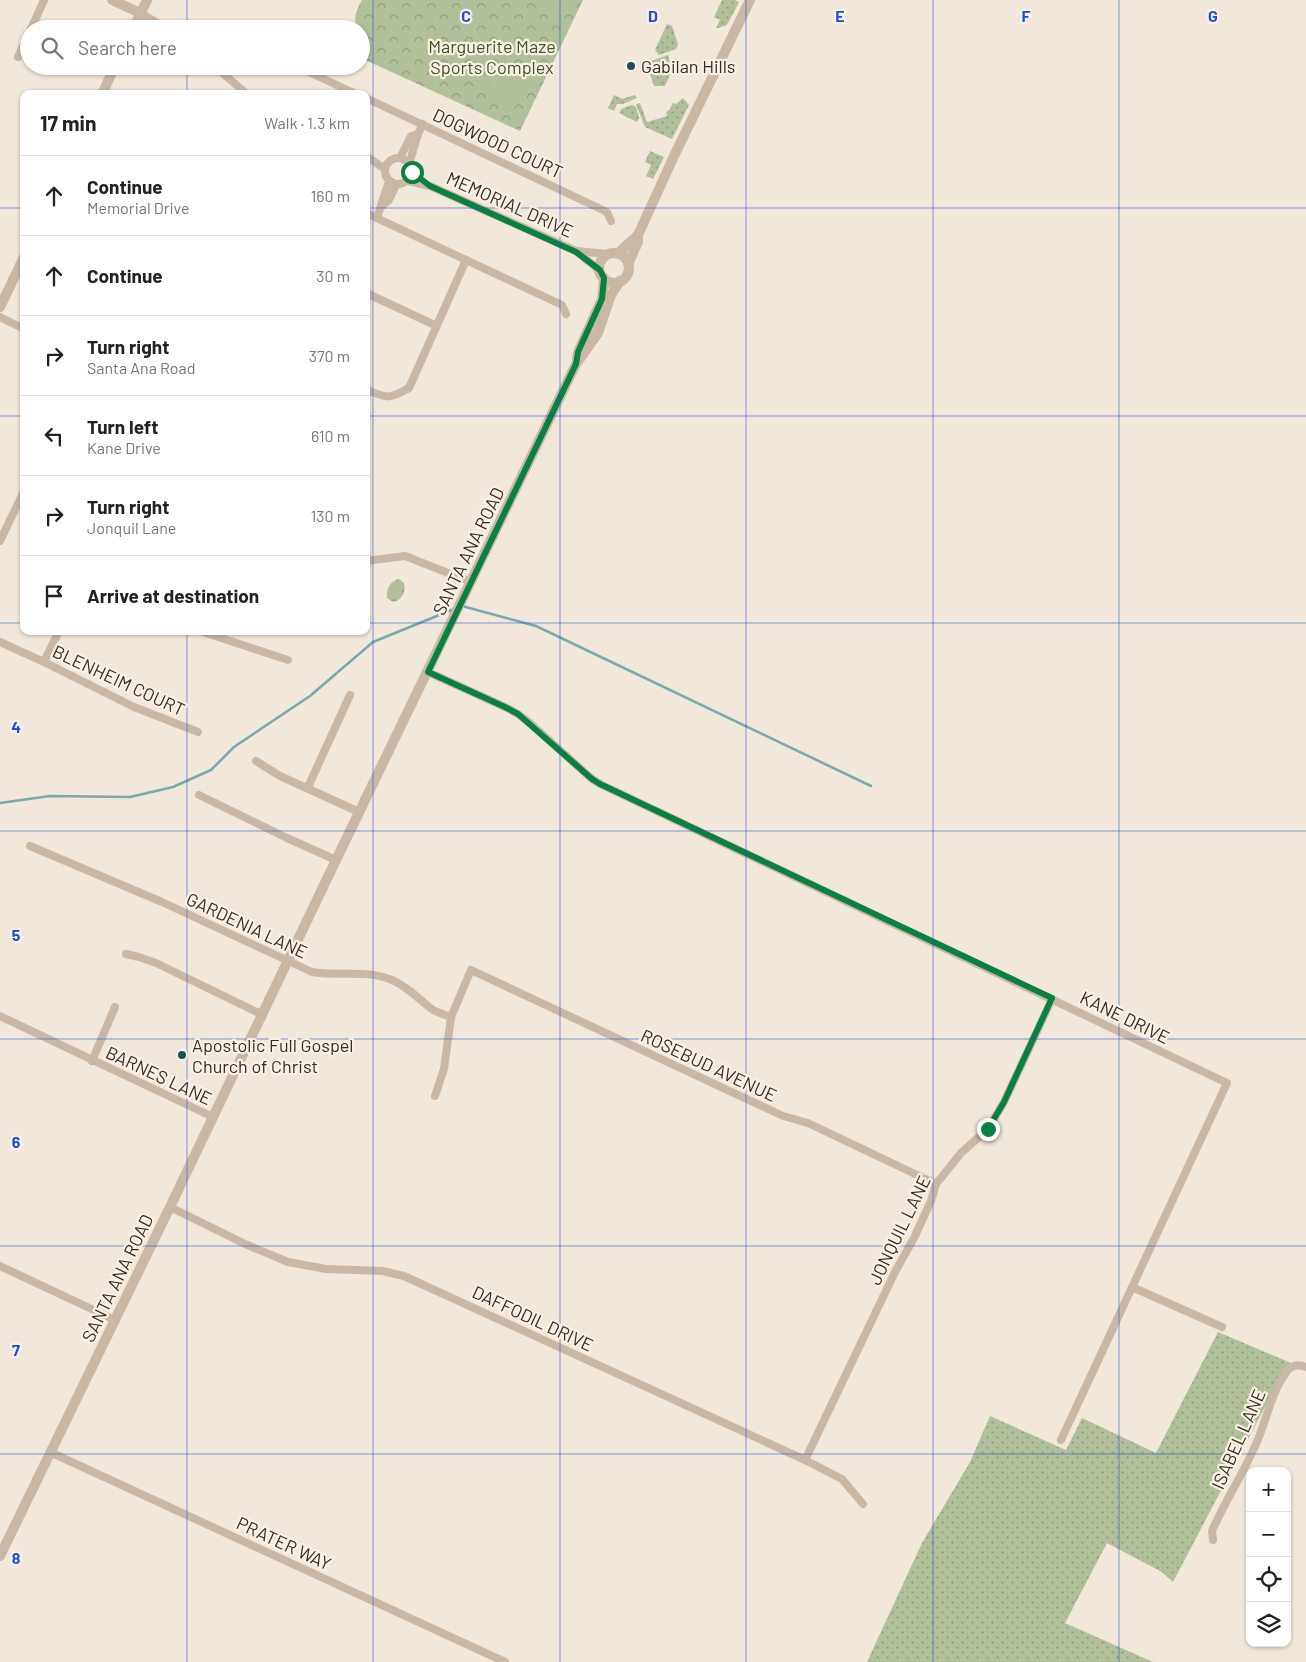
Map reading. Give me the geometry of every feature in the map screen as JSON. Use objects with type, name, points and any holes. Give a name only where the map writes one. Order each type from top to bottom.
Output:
[{"type":"street","points":[[35,20],[44,0]]},
{"type":"street","points":[[112,0],[152,20]]},
{"type":"street","points":[[137,20],[147,0]]},
{"type":"street","name":"SANTA ANA ROAD","points":[[0,1556],[214,1117],[576,364],[598,333],[611,295],[620,281],[629,272],[628,262],[638,242],[638,235],[750,0]]},
{"type":"street","points":[[18,57],[20,53]]},
{"type":"street","points":[[104,90],[111,75]]},
{"type":"street","points":[[225,75],[242,90]]},
{"type":"street","points":[[315,75],[347,90]]},
{"type":"street","name":"DOGWOOD COURT","points":[[370,100],[608,212],[611,221]]},
{"type":"street","points":[[409,164],[423,124]]},
{"type":"street","points":[[400,158],[411,136],[418,134]]},
{"type":"street","points":[[370,156],[406,160],[412,172],[430,186]]},
{"type":"street","points":[[370,158],[385,169]]},
{"type":"street","points":[[391,160],[385,169],[386,178],[393,183],[408,181],[430,186]]},
{"type":"street","points":[[408,181],[412,172]]},
{"type":"street","points":[[377,218],[393,183]]},
{"type":"street","name":"MEMORIAL DRIVE","points":[[430,186],[576,252]]},
{"type":"street","points":[[370,215],[562,305],[566,314]]},
{"type":"street","name":"SANTA ANA ROAD","points":[[576,364],[578,352],[602,299],[601,260],[626,246],[638,235]]},
{"type":"street","points":[[576,252],[613,253],[626,258],[628,262]]},
{"type":"street","points":[[576,252],[612,282],[620,281]]},
{"type":"street","points":[[370,391],[380,396],[394,396],[409,388],[466,260]]},
{"type":"street","points":[[0,307],[20,265]]},
{"type":"street","points":[[370,295],[437,326]]},
{"type":"street","points":[[0,317],[20,327]]},
{"type":"street","points":[[0,541],[20,499]]},
{"type":"street","points":[[370,561],[405,556],[472,582]]},
{"type":"street","points":[[44,662],[57,635]]},
{"type":"street","points":[[212,635],[288,660]]},
{"type":"street","name":"BLENHEIM COURT","points":[[0,642],[134,708],[198,732]]},
{"type":"street","name":"KANE DRIVE","points":[[428,672],[518,714],[600,784],[1227,1082],[1132,1287]]},
{"type":"street","points":[[308,787],[350,695]]},
{"type":"street","points":[[256,761],[280,776],[308,787],[359,812]]},
{"type":"street","points":[[199,794],[336,860]]},
{"type":"street","name":"GARDENIA LANE","points":[[30,846],[162,902],[312,972],[373,974],[392,980],[406,987],[434,1010],[451,1017]]},
{"type":"street","points":[[126,954],[156,963],[263,1015]]},
{"type":"street","name":"ROSEBUD AVENUE","points":[[451,1017],[471,970],[774,1112],[808,1123],[936,1184]]},
{"type":"street","name":"JONQUIL LANE","points":[[805,1460],[891,1281],[914,1238],[931,1201],[936,1184],[961,1153],[988,1129],[1004,1102],[1052,998]]},
{"type":"street","name":"BARNES LANE","points":[[92,1061],[115,1007]]},
{"type":"street","name":"BARNES LANE","points":[[0,1016],[214,1117]]},
{"type":"street","points":[[435,1096],[444,1069],[451,1017]]},
{"type":"street","name":"DAFFODIL DRIVE","points":[[170,1206],[245,1244],[288,1262],[326,1269],[383,1272],[404,1276],[805,1460],[842,1479],[863,1504]]},
{"type":"street","points":[[0,1266],[115,1320]]},
{"type":"street","points":[[1061,1440],[1132,1287],[1222,1327]]},
{"type":"street","name":"ISABEL LANE","points":[[1213,1540],[1212,1531],[1255,1446],[1265,1415],[1281,1382],[1291,1367],[1298,1365],[1306,1367]]},
{"type":"street","name":"PRATER WAY","points":[[50,1452],[505,1662]]},
{"type":"green space","name":"Marguerite Maze Sports Complex","points":[[362,0],[583,0],[520,131],[370,62],[370,20],[355,20]]},
{"type":"green space","points":[[553,0],[573,0],[566,14],[550,6]]},
{"type":"green space","points":[[722,0],[735,0],[739,2],[727,25],[716,28],[720,20],[714,17]]},
{"type":"green space","points":[[667,24],[672,26],[678,44],[676,49],[659,55],[655,50]]},
{"type":"green space","points":[[668,55],[672,70],[665,86],[654,86],[647,65],[648,62]]},
{"type":"green space","points":[[514,64],[523,67],[532,79],[525,93],[504,99],[491,93],[492,77],[498,69]]},
{"type":"green space","points":[[614,95],[622,99],[635,95],[637,98],[623,104],[617,104],[614,111],[608,108]]},
{"type":"green space","points":[[683,98],[689,105],[672,139],[645,127],[636,104],[640,103],[647,122],[667,116],[666,112],[673,103],[676,104]]},
{"type":"green space","points":[[632,105],[636,107],[639,118],[637,122],[619,113],[621,109]]},
{"type":"green space","points":[[650,151],[664,157],[653,179],[646,176],[651,165],[645,162]]},
{"type":"green space","points":[[399,579],[404,583],[404,592],[399,599],[393,602],[387,598],[387,592],[389,586]]},
{"type":"green space","points":[[1218,1332],[1291,1363],[1283,1370],[1173,1582],[1162,1572],[1107,1543],[1065,1623],[1153,1662],[867,1662],[922,1543],[970,1462],[990,1416],[1066,1450],[1082,1418],[1156,1453]]},
{"type":"waterway","points":[[462,606],[536,626],[871,786]]},
{"type":"waterway","points":[[0,803],[50,796],[130,797],[173,787],[211,770],[234,747],[310,696],[373,642],[454,609]]},
{"type":"place","name":"Gabilan Hills","points":[[631,66]]},
{"type":"place","name":"Apostolic Full Gospel Church of Christ","points":[[182,1055]]},
{"type":"route","points":[[412,172],[430,186],[576,252],[600,270],[604,278],[602,299],[578,352],[576,364],[428,672],[518,714],[600,784],[1052,998],[1004,1102],[988,1129]]}]
